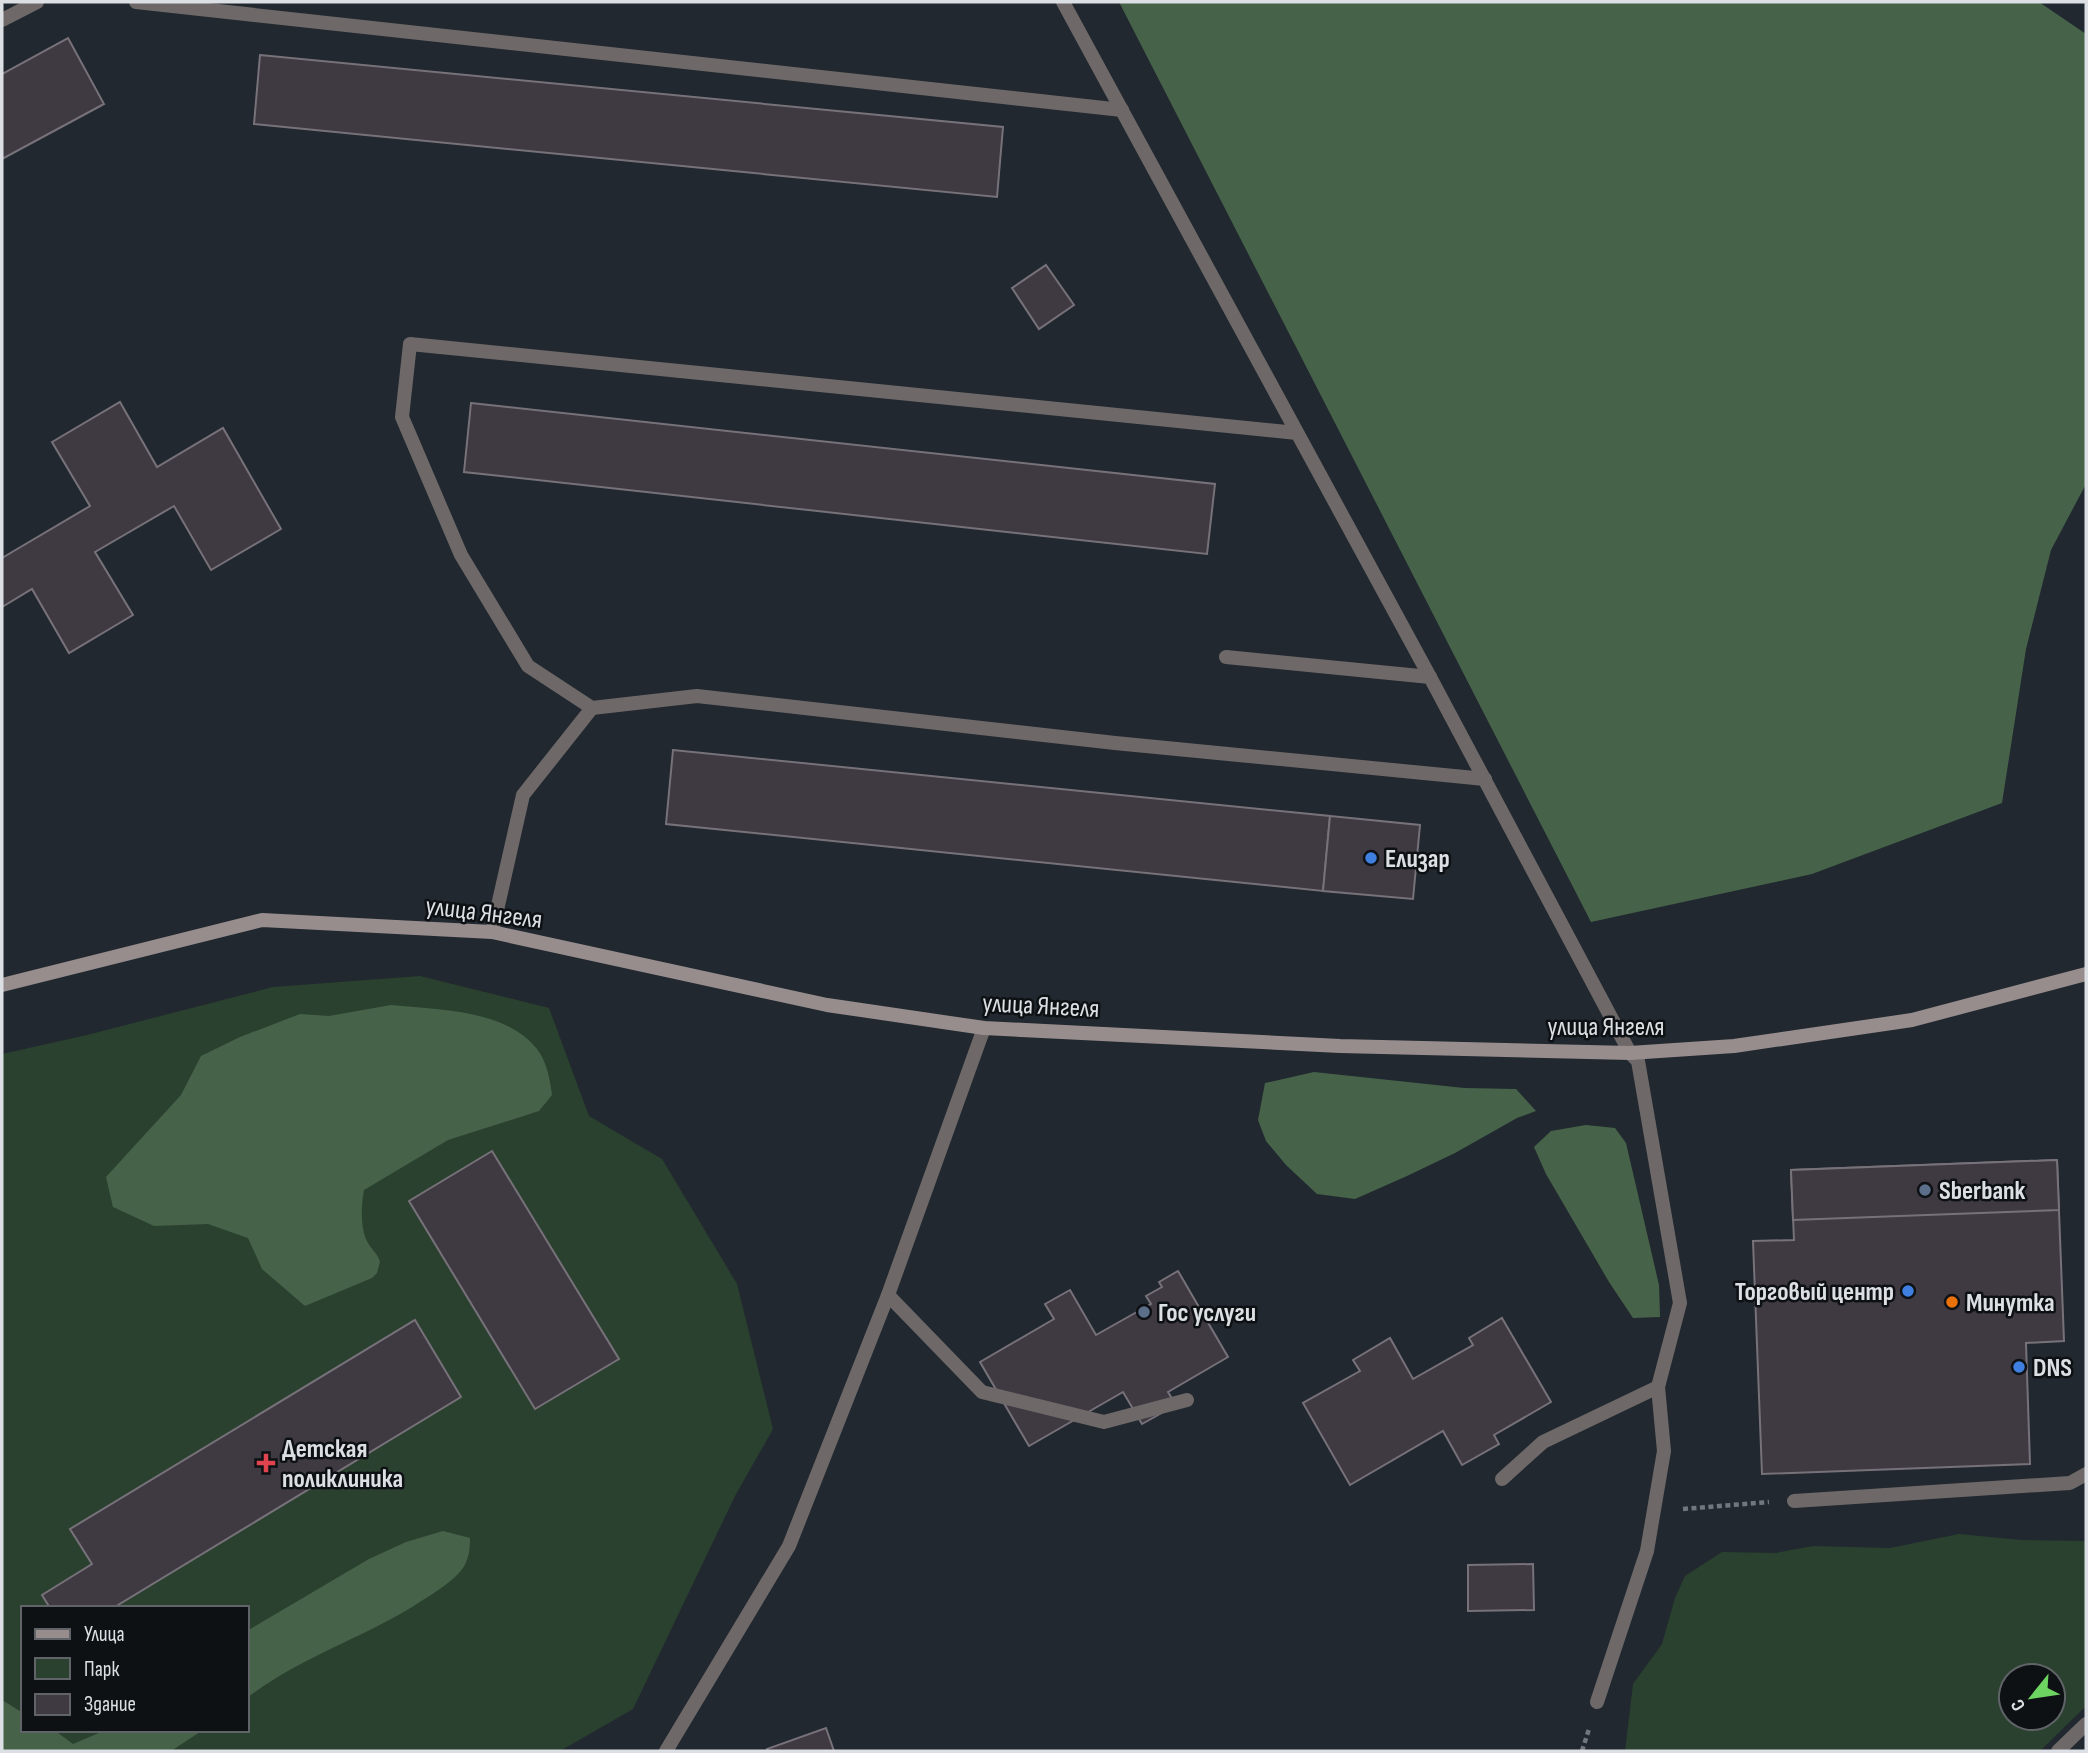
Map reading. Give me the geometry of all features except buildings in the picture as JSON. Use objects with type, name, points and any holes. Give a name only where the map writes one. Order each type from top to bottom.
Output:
[{"type":"street","points":[[2,20],[37,2]]},
{"type":"street","points":[[136,2],[1122,110]]},
{"type":"street","points":[[1063,2],[1430,677],[1630,1053],[1638,1061],[1679,1303],[1658,1387],[1664,1451],[1647,1551],[1597,1702]]},
{"type":"street","points":[[1297,433],[410,344],[402,417],[461,555],[528,666],[592,708],[697,696],[1102,741],[1485,779]]},
{"type":"street","points":[[1226,657],[1430,677]]},
{"type":"street","points":[[492,932],[523,795],[592,708]]},
{"type":"street","name":"улица Янгеля","points":[[2,985],[262,920],[492,932],[827,1005],[984,1028],[1326,1045],[1630,1053],[1734,1046],[1912,1020],[2086,974]]},
{"type":"street","points":[[666,1751],[789,1546],[888,1294],[984,1028]]},
{"type":"street","points":[[888,1294],[982,1392],[1104,1422],[1187,1400]]},
{"type":"street","points":[[1502,1479],[1543,1442],[1658,1387]]},
{"type":"street","points":[[1794,1501],[2070,1483],[2086,1474]]},
{"type":"street","points":[[2058,1751],[2086,1724]]},
{"type":"path","points":[[1654,1511],[1794,1501]]},
{"type":"green space","points":[[1119,2],[2039,2],[2086,34],[2086,484],[2051,550],[2026,649],[2002,803],[1812,874],[1591,922]]},
{"type":"green space","points":[[420,976],[549,1008],[589,1116],[662,1159],[737,1284],[773,1429],[735,1496],[633,1709],[560,1751],[2,1751],[2,1054],[273,987]]},
{"type":"green space","points":[[391,1005],[470,1014],[507,1026],[524,1036],[537,1049],[548,1071],[552,1095],[539,1111],[448,1140],[364,1190],[362,1224],[368,1243],[380,1262],[377,1273],[372,1278],[305,1306],[262,1269],[248,1238],[208,1224],[154,1226],[113,1207],[106,1177],[181,1095],[201,1056],[240,1037],[300,1014],[329,1016]]},
{"type":"green space","points":[[1314,1072],[1464,1088],[1516,1089],[1536,1111],[1517,1118],[1455,1153],[1355,1199],[1317,1194],[1286,1165],[1266,1141],[1258,1120],[1265,1083]]},
{"type":"green space","points":[[1586,1125],[1615,1128],[1626,1143],[1659,1285],[1660,1317],[1633,1318],[1546,1174],[1534,1147],[1551,1131]]},
{"type":"green space","points":[[443,1531],[470,1538],[469,1554],[460,1572],[434,1593],[370,1630],[286,1672],[248,1697],[248,1630],[369,1559],[406,1542]]},
{"type":"green space","points":[[1959,1534],[2021,1540],[2086,1541],[2086,1706],[2067,1725],[2067,1662],[1997,1662],[1997,1732],[2059,1732],[2040,1751],[1625,1751],[1633,1684],[1662,1644],[1675,1598],[1685,1576],[1722,1552],[1776,1553],[1813,1546],[1890,1548]]},
{"type":"green space","points":[[2,1700],[21,1712],[21,1732],[57,1732],[73,1744],[101,1732],[200,1732],[171,1751],[2,1751]]},
{"type":"place","name":"Елизар","points":[[1371,858]]},
{"type":"place","name":"Sberbank","points":[[1925,1190]]},
{"type":"place","name":"Торговый центр","points":[[1908,1291]]},
{"type":"place","name":"Минутка","points":[[1952,1302]]},
{"type":"place","name":"Гос услуги","points":[[1144,1312]]},
{"type":"place","name":"DNS","points":[[2019,1367]]},
{"type":"place","name":"Детская поликлиника","points":[[266,1463]]}]
